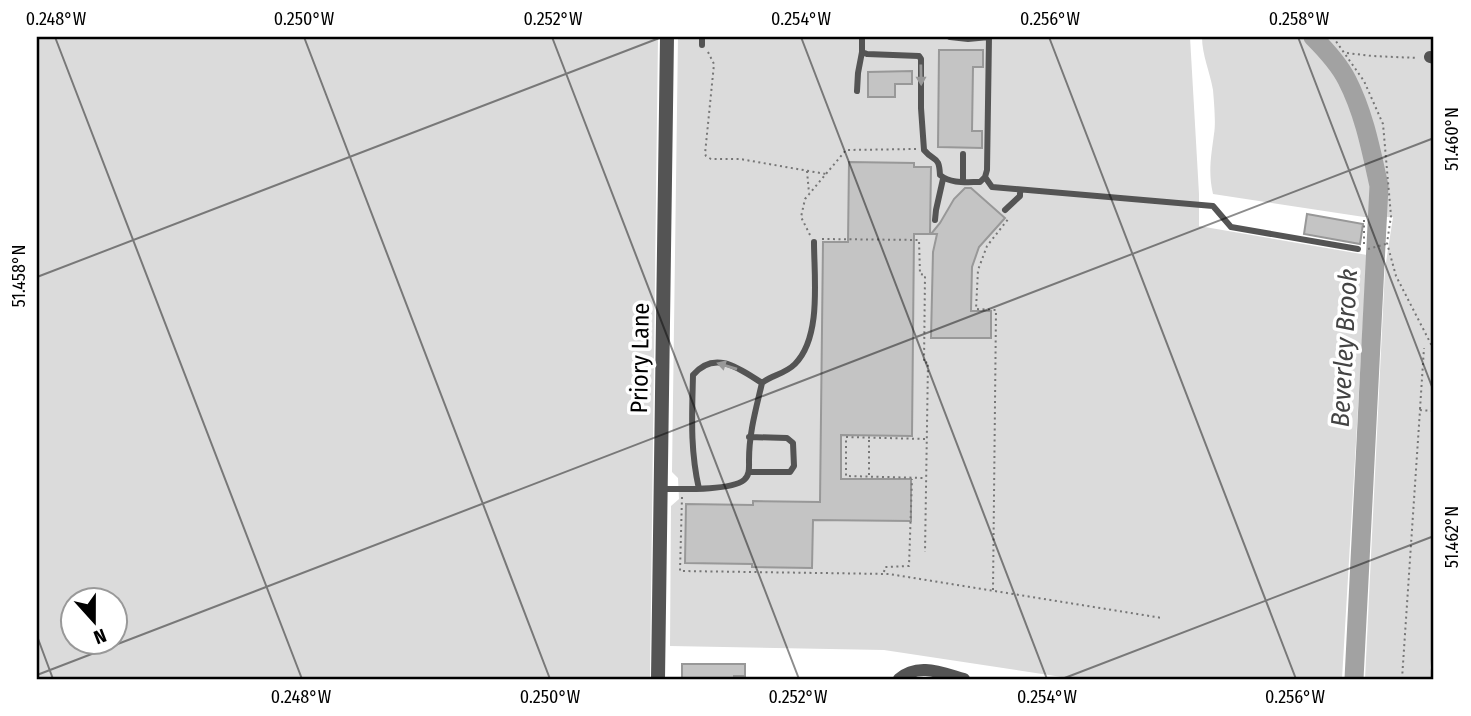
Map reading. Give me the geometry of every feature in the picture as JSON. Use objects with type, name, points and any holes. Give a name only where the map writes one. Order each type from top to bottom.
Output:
[{"type":"street","name":"Priory Lane","points":[[657,679],[667,37]]},
{"type":"street","points":[[899,679],[913,671],[930,669],[964,679]]},
{"type":"lane","points":[[857,91],[862,37]]},
{"type":"lane","points":[[943,179],[980,182],[987,170],[989,37],[950,37]]},
{"type":"lane","points":[[862,52],[920,58],[923,149],[937,159],[943,179],[935,220]]},
{"type":"lane","points":[[963,154],[963,182]]},
{"type":"lane","points":[[985,177],[992,187],[1213,206],[1231,227],[1363,249]]},
{"type":"lane","points":[[1005,210],[1020,196],[1020,190]]},
{"type":"lane","points":[[661,489],[699,489],[733,484],[744,480],[749,472],[750,437],[762,383],[791,368],[803,353],[810,335],[814,314],[814,242]]},
{"type":"lane","points":[[699,489],[691,438],[693,376],[699,368],[713,362],[726,363],[762,383]]},
{"type":"lane","points":[[749,472],[790,472],[794,466],[793,443],[787,438],[750,437]]},
{"type":"path","points":[[1333,37],[1364,81],[1383,124],[1391,216],[1387,243],[1396,275],[1434,350]]},
{"type":"path","points":[[702,41],[714,64],[706,156],[711,159],[740,159],[827,174]]},
{"type":"path","points":[[1346,52],[1432,58]]},
{"type":"path","points":[[923,149],[846,150],[805,199],[801,217],[814,242],[822,239],[919,240],[920,274],[925,275],[924,363],[928,362],[925,552]]},
{"type":"path","points":[[806,169],[809,195]]},
{"type":"path","points":[[993,591],[996,310],[976,309],[978,271],[987,246],[1009,220],[1005,210]]},
{"type":"path","points":[[1364,217],[1363,249],[1387,243]]},
{"type":"path","points":[[1402,679],[1424,348]]},
{"type":"path","points":[[1420,410],[1434,411]]},
{"type":"path","points":[[926,478],[846,476],[846,437],[927,439]]},
{"type":"path","points":[[869,438],[869,476]]},
{"type":"path","points":[[884,574],[885,567],[909,566],[912,478]]},
{"type":"path","points":[[683,489],[680,571],[884,574],[1162,618]]},
{"type":"shaded area","points":[[37,37],[658,37],[650,679],[37,679]]},
{"type":"shaded area","points":[[678,37],[1190,37],[1199,226],[1367,255],[1342,679],[1075,679],[884,650],[670,646],[671,506],[679,499],[678,478],[672,472]]},
{"type":"shaded area","points":[[1202,37],[1434,37],[1434,634],[1430,668],[1434,679],[1365,679],[1385,269],[1393,217],[1364,217],[1213,194],[1210,171],[1215,129],[1213,90]]},
{"type":"building","points":[[939,50],[983,50],[983,67],[973,67],[972,131],[982,131],[982,148],[938,147]]},
{"type":"building","points":[[912,71],[912,84],[895,84],[895,97],[868,97],[868,72]]},
{"type":"building","points":[[849,162],[914,163],[914,167],[931,167],[930,234],[914,234],[912,436],[841,435],[841,479],[911,479],[911,521],[813,520],[812,568],[685,563],[686,504],[820,502],[823,242],[848,242]]},
{"type":"building","points":[[965,188],[971,188],[1005,218],[979,247],[972,267],[971,311],[991,311],[991,338],[931,338],[933,252],[937,234],[931,234],[954,199]]},
{"type":"building","points":[[1307,214],[1363,224],[1360,244],[1304,234]]},
{"type":"building","points":[[682,664],[745,664],[745,676],[734,676],[734,679],[682,679]]},
{"type":"waterway","name":"Beverley Brook","points":[[1313,37],[1340,68],[1353,93],[1379,186],[1354,679]]}]
